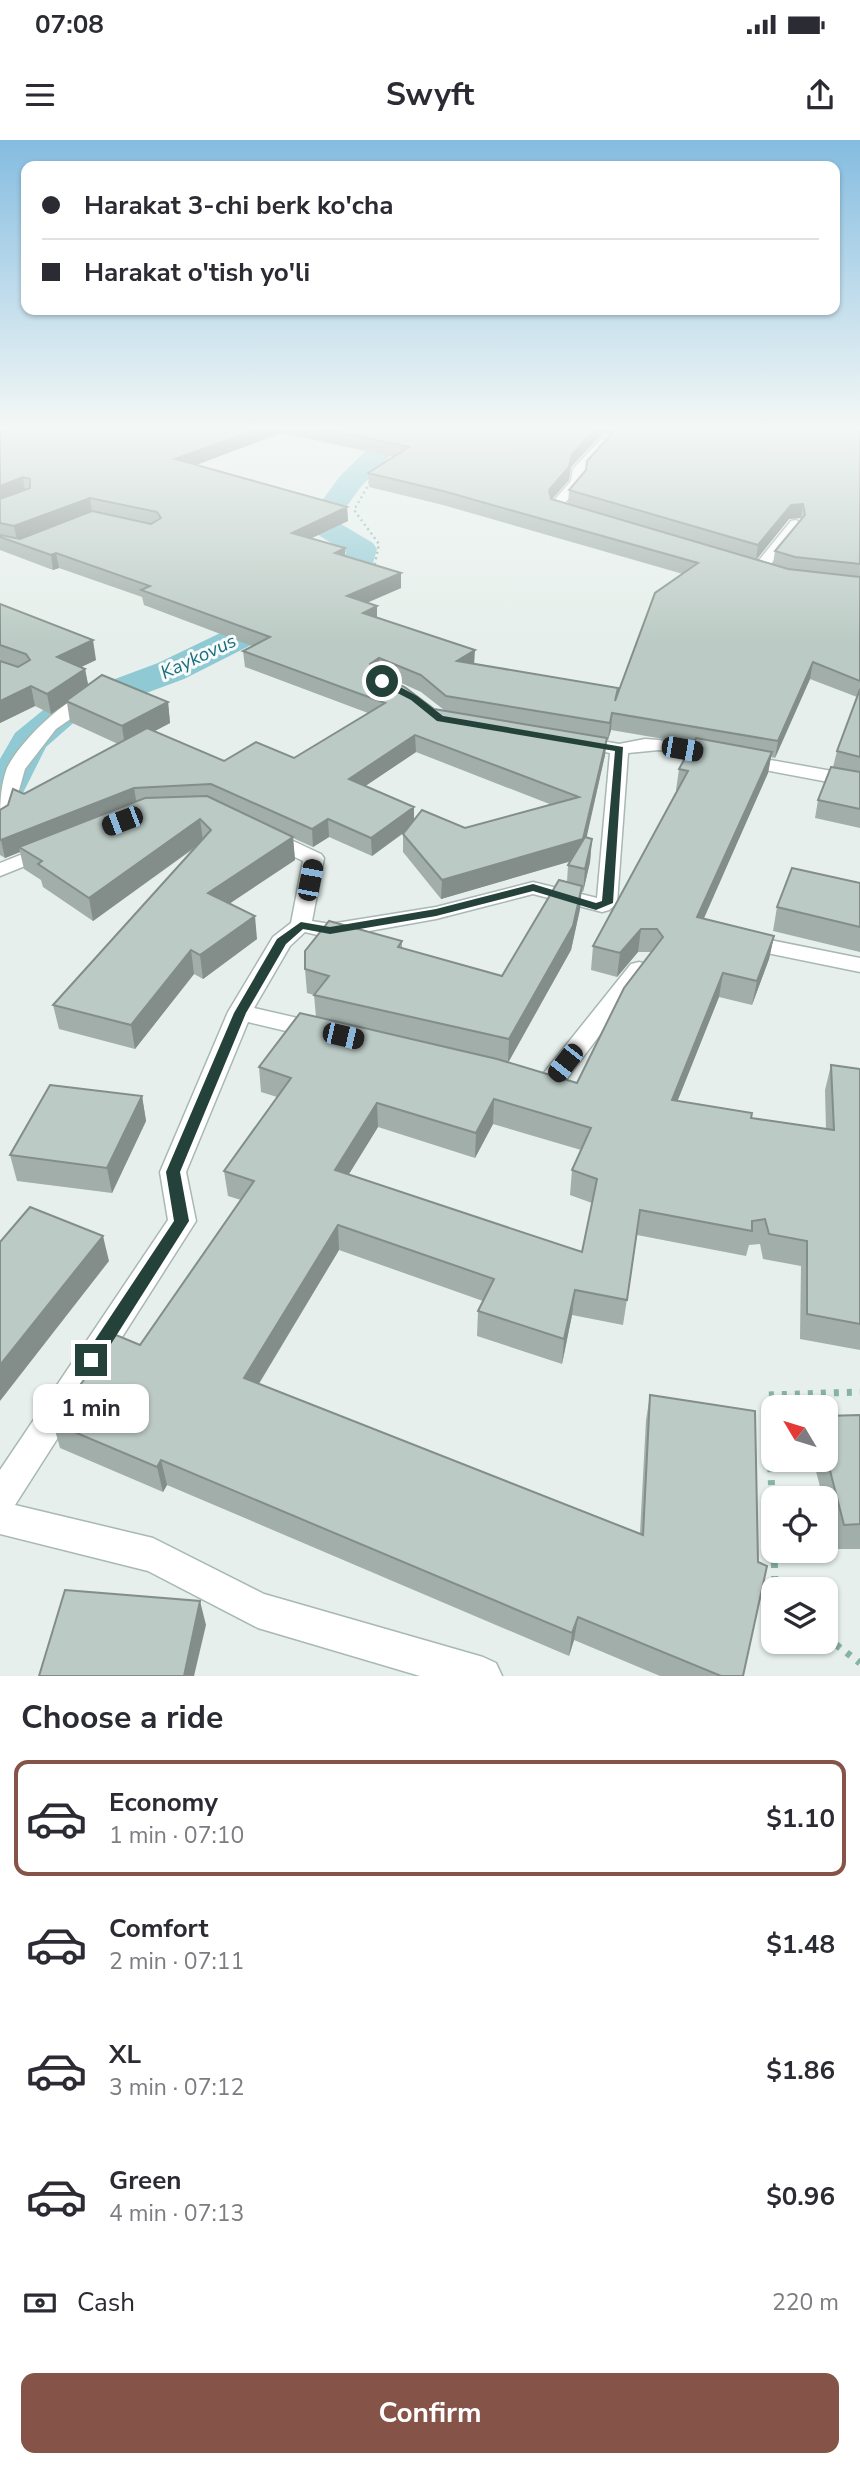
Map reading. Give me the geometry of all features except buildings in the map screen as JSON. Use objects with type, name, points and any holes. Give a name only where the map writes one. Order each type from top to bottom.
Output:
[{"type":"street","points":[[560,501],[555,506],[580,514]]},
{"type":"street","points":[[759,568],[796,524]]},
{"type":"street","points":[[0,822],[16,768],[50,725],[95,694]]},
{"type":"street","points":[[564,739],[620,749],[645,744],[660,745],[860,782]]},
{"type":"street","points":[[301,925],[330,931],[436,913],[533,888],[602,906],[607,903],[620,749]]},
{"type":"street","points":[[0,1499],[182,1221],[173,1172],[240,1013],[281,942],[301,925],[314,858],[254,830]]},
{"type":"street","points":[[0,870],[63,844]]},
{"type":"street","points":[[730,940],[860,965]]},
{"type":"street","points":[[509,1075],[549,1084],[646,960]]},
{"type":"street","points":[[240,1013],[348,1037]]},
{"type":"street","points":[[0,1518],[153,1555],[258,1610],[483,1676]]},
{"type":"path","points":[[359,501],[354,510],[379,544],[373,577]]},
{"type":"path","points":[[772,1486],[768,1395],[860,1392]]},
{"type":"path","points":[[838,1646],[860,1663]]},
{"type":"waterway","name":"Kaykovus","points":[[0,800],[29,741],[66,710],[171,671],[352,581],[362,549],[320,524],[337,501]]},
{"type":"route","points":[[91,1360],[182,1221],[173,1172],[240,1013],[281,942],[301,925],[330,931],[436,913],[533,888],[596,906],[607,903],[620,749],[440,719],[414,698],[382,681]]}]
